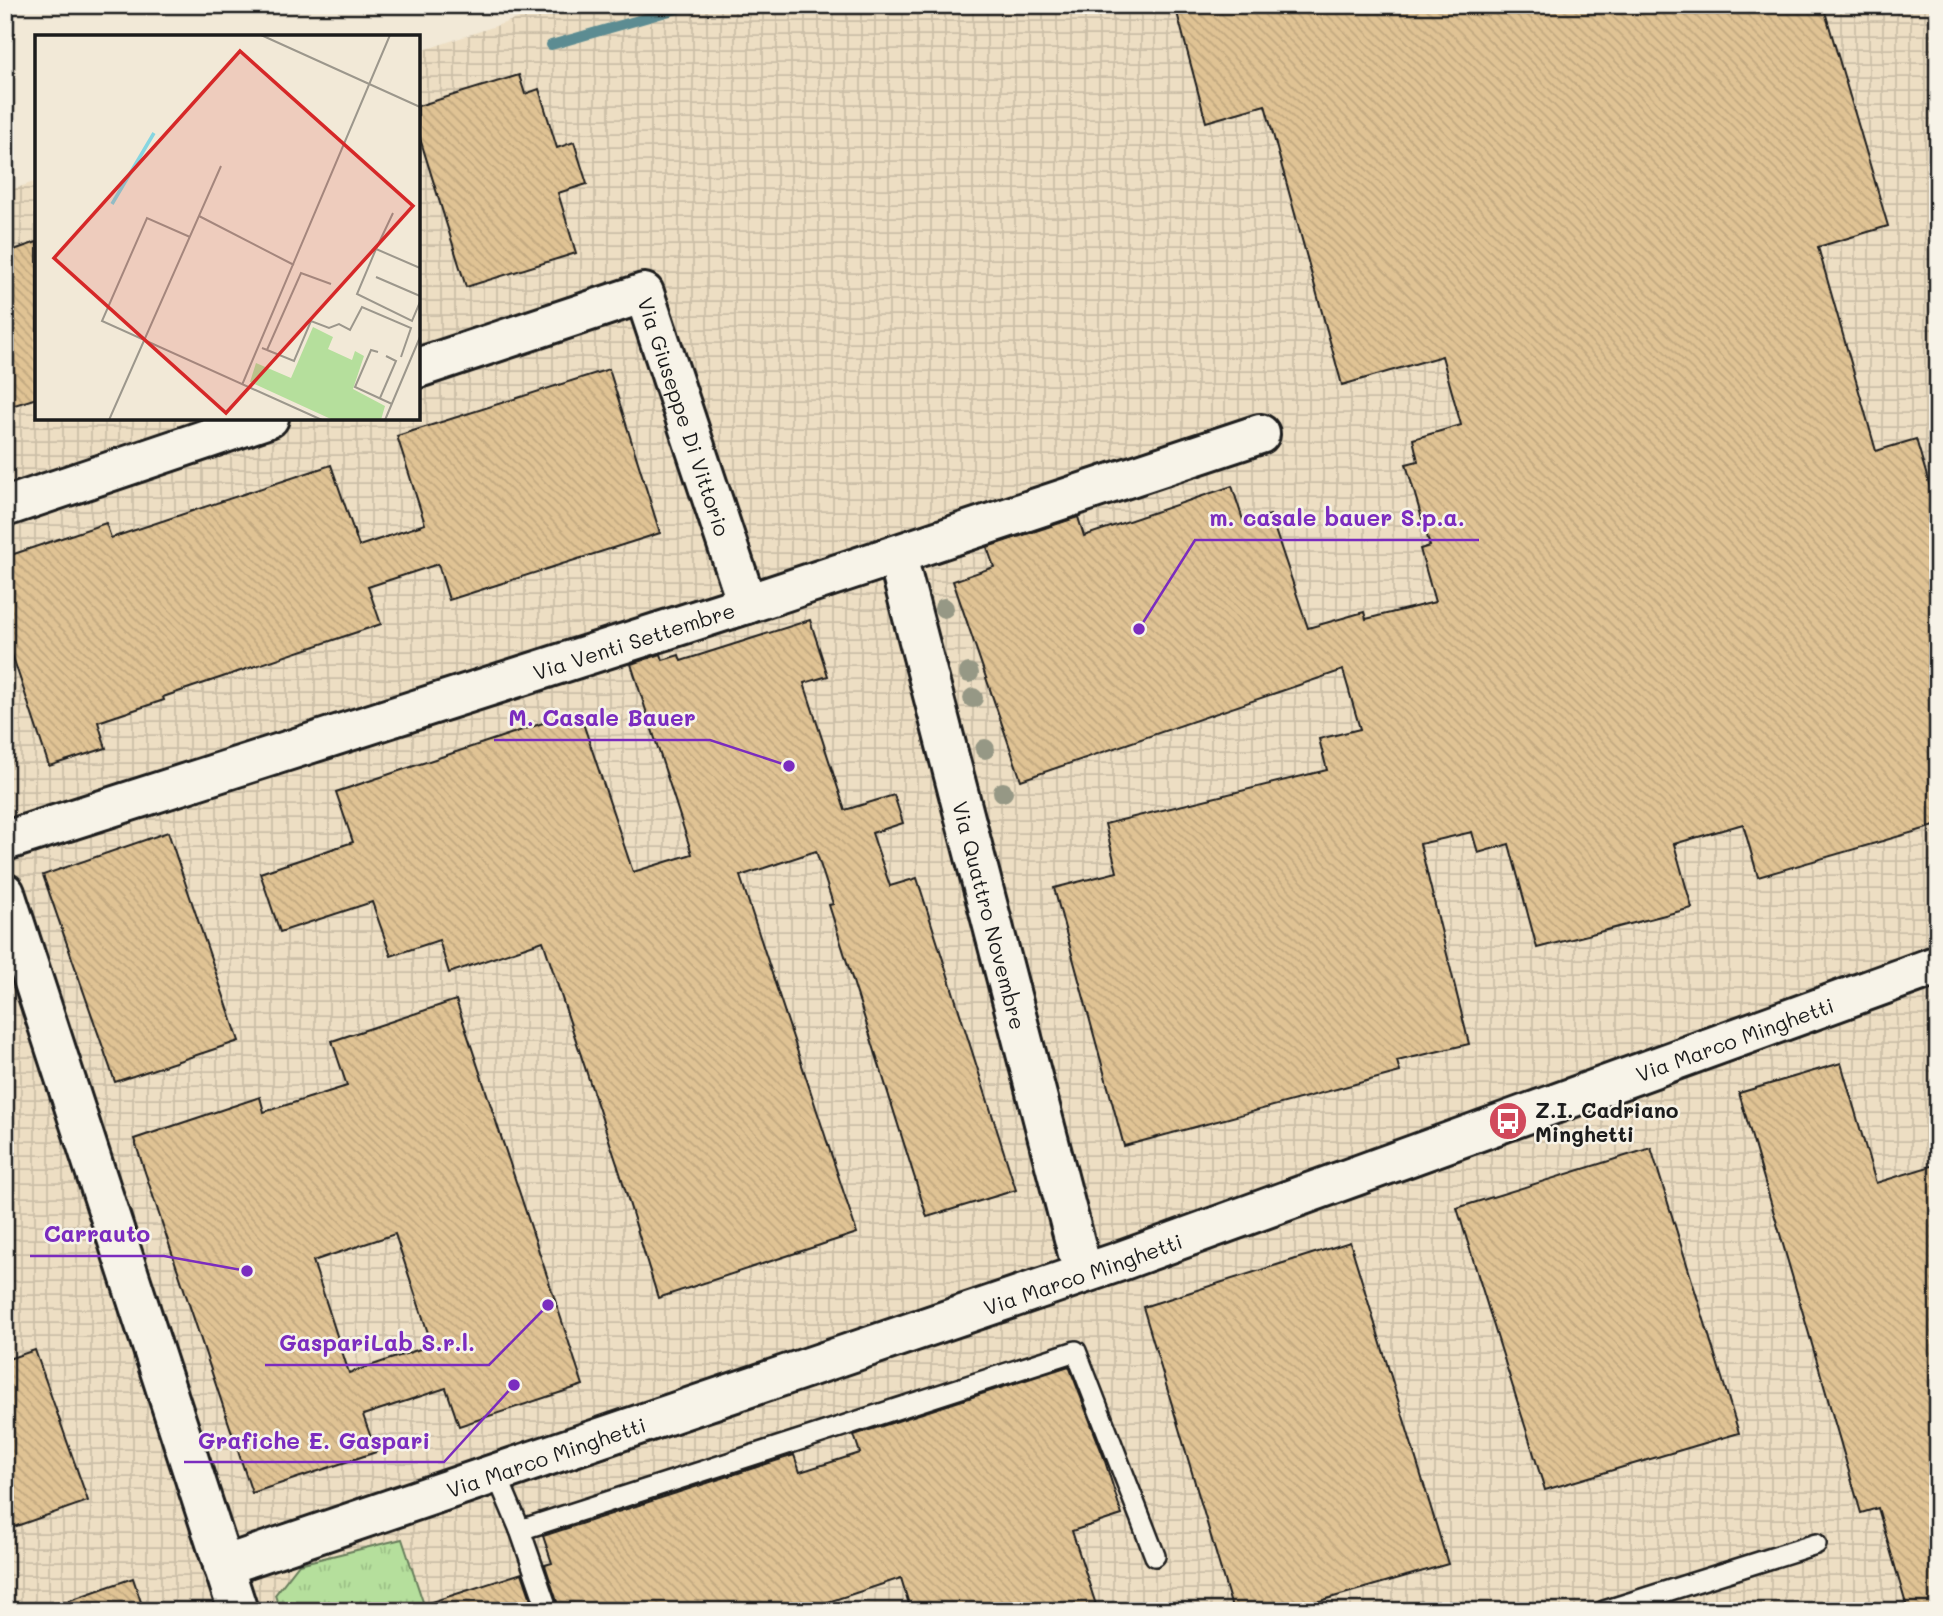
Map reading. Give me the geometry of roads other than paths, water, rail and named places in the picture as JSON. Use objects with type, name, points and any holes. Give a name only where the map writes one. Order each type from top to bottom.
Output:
[{"type":"street","name":"Via Giuseppe Di Vittorio","points":[[420,367],[644,292],[747,604]]},
{"type":"street","points":[[5,507],[263,420]]},
{"type":"street","name":"Via Venti Settembre","points":[[5,841],[897,556],[1260,434]]},
{"type":"street","name":"Via Quattro Novembre","points":[[897,556],[1083,1273]]},
{"type":"street","points":[[5,893],[238,1611]]},
{"type":"street","name":"Via Marco Minghetti","points":[[223,1566],[1083,1273],[1938,965]]},
{"type":"lane","points":[[520,1530],[1076,1351],[1155,1556]]},
{"type":"lane","points":[[496,1473],[520,1530],[548,1611]]},
{"type":"lane","points":[[1604,1611],[1816,1544]]},
{"type":"waterway","points":[[551,45],[691,5]]},
{"type":"place","name":"m. casale bauer S.p.a.","points":[[1139,629]]},
{"type":"place","name":"M. Casale Bauer","points":[[789,766]]},
{"type":"place","name":"Z.I. Cadriano Minghetti","points":[[1508,1121]]},
{"type":"place","name":"Carrauto","points":[[247,1271]]},
{"type":"place","name":"GaspariLab S.r.l.","points":[[548,1305]]},
{"type":"place","name":"Grafiche E. Gaspari","points":[[514,1385]]}]
